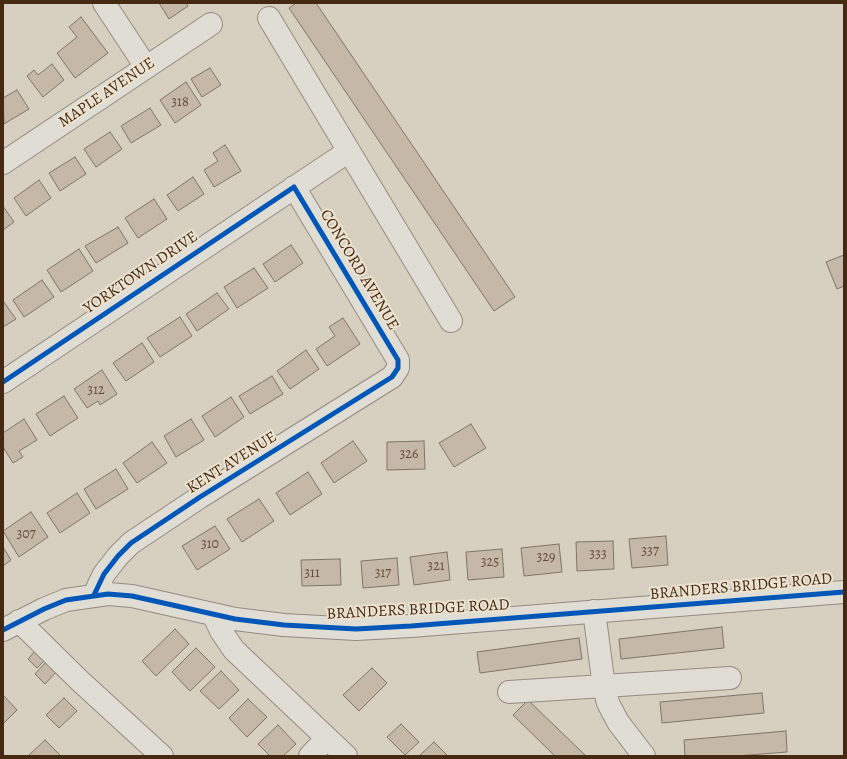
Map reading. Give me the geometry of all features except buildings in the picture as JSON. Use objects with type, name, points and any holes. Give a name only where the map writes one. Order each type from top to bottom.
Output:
[{"type":"street","points":[[104,3],[146,67]]},
{"type":"street","points":[[268,18],[451,321]]},
{"type":"street","name":"MAPLE AVENUE","points":[[3,163],[211,24]]},
{"type":"street","name":"YORKTOWN DRIVE","points":[[3,382],[349,151]]},
{"type":"street","name":"CONCORD AVENUE","points":[[294,187],[398,360],[398,368]]},
{"type":"street","name":"KENT AVENUE","points":[[94,595],[104,574],[118,556],[132,543],[200,497],[392,377],[398,368]]},
{"type":"street","name":"BRANDERS BRIDGE ROAD","points":[[11,625],[66,600],[94,595],[132,596],[213,614],[284,625],[356,628],[411,626],[844,592]]},
{"type":"street","points":[[594,611],[604,687],[608,704],[618,722],[644,756]]},
{"type":"street","points":[[213,614],[221,631],[234,650],[346,756]]},
{"type":"street","points":[[11,625],[80,681],[162,756]]},
{"type":"street","points":[[509,692],[730,678]]},
{"type":"street","points":[[310,756],[327,738]]},
{"type":"cycle path","points":[[3,382],[294,187],[398,360],[398,368],[392,377],[200,497],[131,543],[118,556],[104,574],[94,595]]},
{"type":"cycle path","points":[[3,630],[44,609],[66,600],[108,594],[132,596],[235,619],[284,625],[356,629],[844,592]]}]
